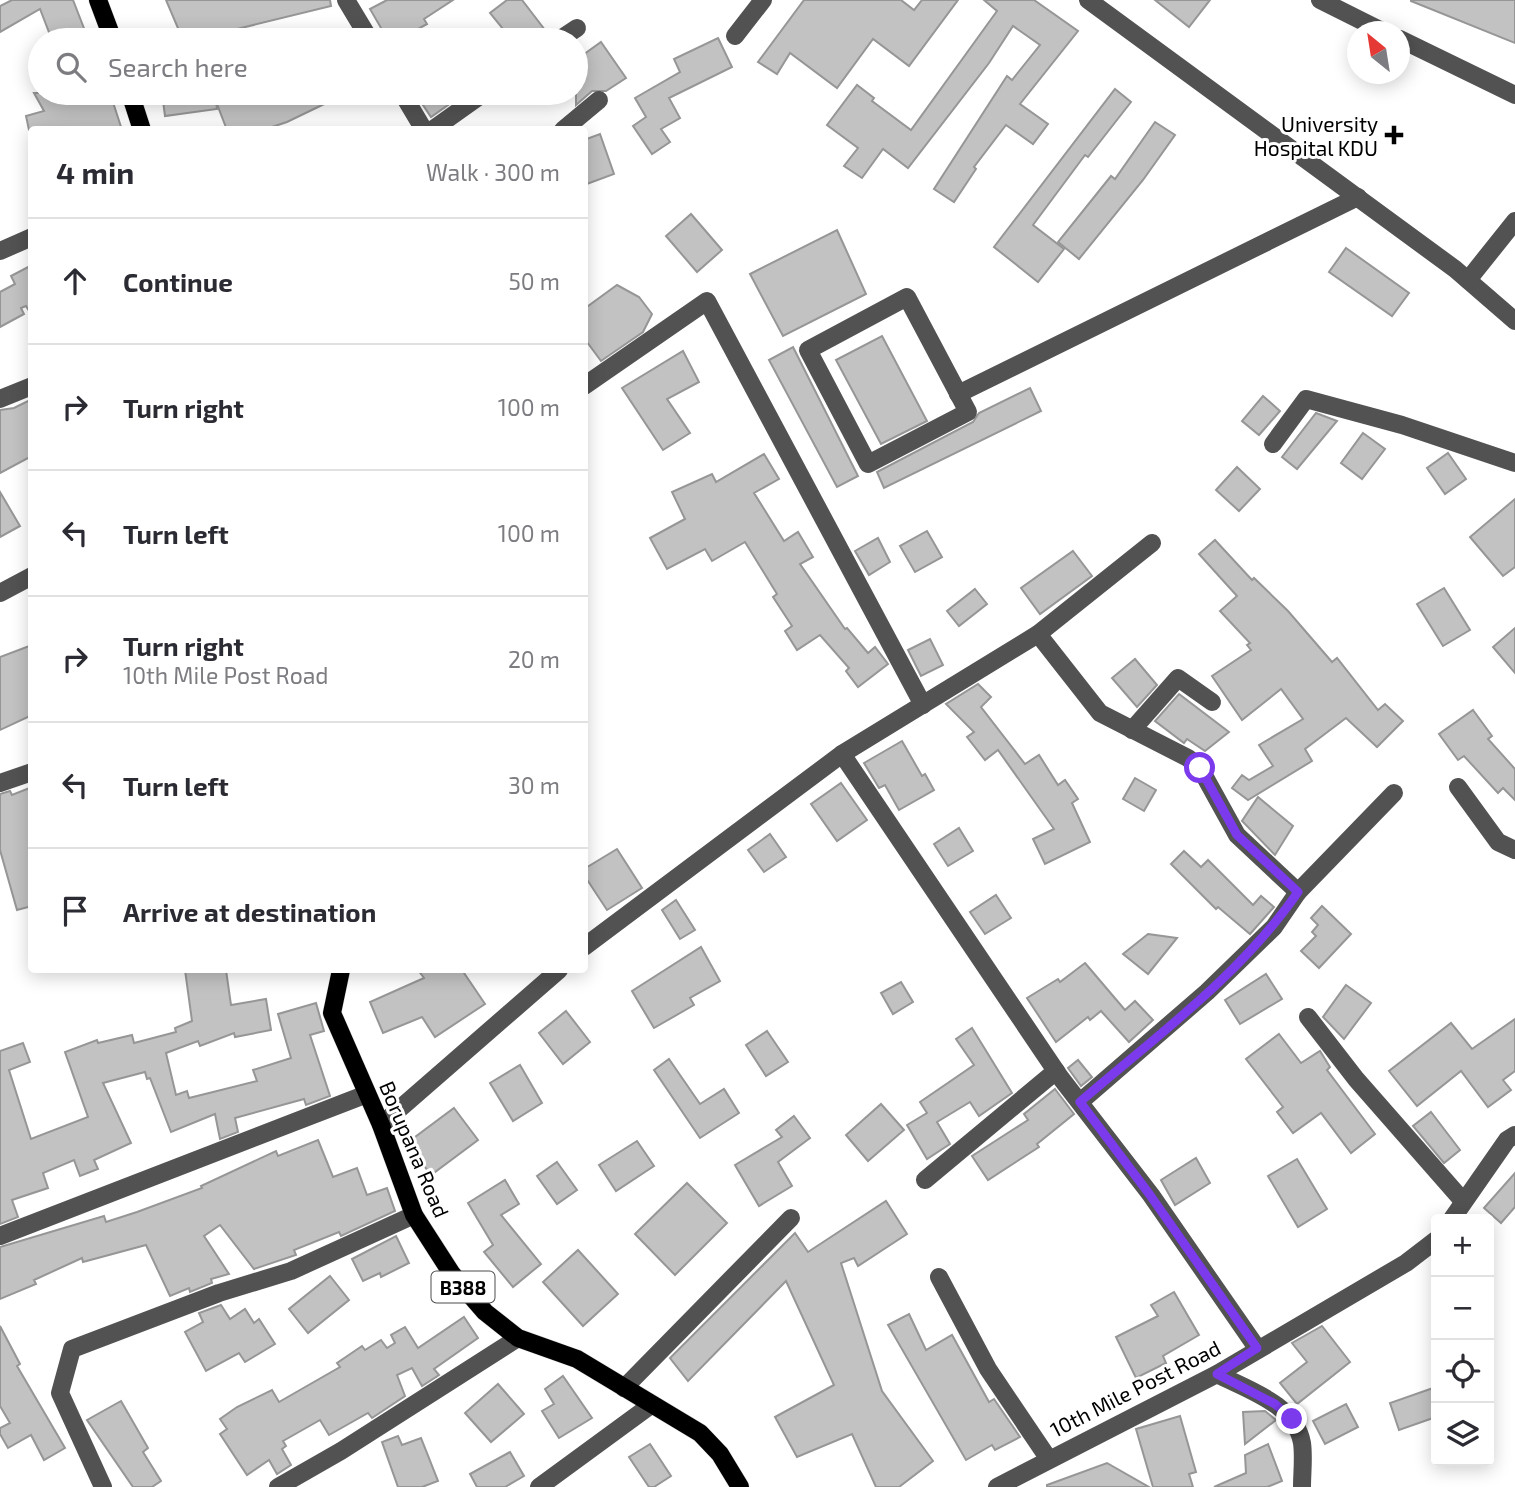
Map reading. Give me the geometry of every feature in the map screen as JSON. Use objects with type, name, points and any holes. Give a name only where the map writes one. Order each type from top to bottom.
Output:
[{"type":"main road","points":[[98,0],[108,28]]},
{"type":"main road","points":[[134,105],[141,126]]},
{"type":"main road","name":"Borupana Road","points":[[340,973],[332,1013],[381,1125],[414,1215],[452,1274],[485,1312],[518,1338],[576,1359],[700,1433],[720,1454],[740,1487]]},
{"type":"street","points":[[346,0],[363,28]]},
{"type":"street","points":[[735,36],[763,0]]},
{"type":"street","points":[[1088,0],[1358,197],[1468,280],[1515,321]]},
{"type":"street","points":[[1320,0],[1362,21]]},
{"type":"street","points":[[1410,44],[1515,95]]},
{"type":"street","points":[[568,126],[599,100]]},
{"type":"street","points":[[409,105],[422,126]]},
{"type":"street","points":[[438,126],[467,105]]},
{"type":"street","points":[[958,394],[1358,197]]},
{"type":"street","points":[[1468,280],[1515,221]]},
{"type":"street","points":[[0,251],[28,239]]},
{"type":"street","points":[[907,297],[958,394],[968,412],[868,464],[808,350],[907,297]]},
{"type":"street","points":[[588,383],[707,301],[923,705]]},
{"type":"street","points":[[0,399],[28,388]]},
{"type":"street","points":[[1273,444],[1306,399],[1402,425],[1515,463]]},
{"type":"street","points":[[588,944],[842,754],[1038,634],[1152,542]]},
{"type":"street","points":[[0,593],[28,578]]},
{"type":"street","points":[[1038,634],[1100,713],[1188,758],[1200,768],[1237,835],[1298,892]]},
{"type":"street","points":[[1132,730],[1178,678],[1212,702]]},
{"type":"street","points":[[842,754],[1056,1071],[1150,1195],[1257,1348]]},
{"type":"street","points":[[0,783],[28,773]]},
{"type":"street","points":[[1458,788],[1498,842],[1515,850]]},
{"type":"street","points":[[1080,1102],[1207,992],[1274,927],[1298,892],[1394,793]]},
{"type":"street","points":[[381,1125],[556,973]]},
{"type":"street","points":[[1308,1017],[1356,1079],[1464,1201]]},
{"type":"street","points":[[925,1180],[1056,1071]]},
{"type":"street","points":[[0,1236],[367,1094]]},
{"type":"street","points":[[1455,1214],[1507,1140],[1515,1135]]},
{"type":"street","points":[[103,1487],[60,1393],[72,1349],[219,1293],[291,1271],[414,1215]]},
{"type":"street","points":[[624,1388],[791,1218]]},
{"type":"street","name":"10th Mile Post Road","points":[[997,1487],[1048,1458],[1217,1374],[1257,1348],[1406,1263],[1431,1244]]},
{"type":"street","points":[[939,1277],[988,1369],[1048,1458]]},
{"type":"street","points":[[278,1487],[341,1451],[518,1338]]},
{"type":"street","points":[[1217,1374],[1275,1404],[1292,1419],[1302,1443],[1302,1487]]},
{"type":"street","points":[[539,1487],[651,1405]]},
{"type":"building","points":[[12,0],[73,0],[84,28],[47,28],[40,9],[0,32],[0,6]]},
{"type":"building","points":[[166,0],[330,0],[331,6],[241,28],[178,28]]},
{"type":"building","points":[[387,0],[453,0],[424,19],[427,24],[420,28],[381,28],[370,9]]},
{"type":"building","points":[[507,0],[522,0],[543,28],[502,28],[490,13]]},
{"type":"building","points":[[804,0],[901,0],[914,10],[922,0],[958,0],[909,66],[873,39],[837,88],[790,53],[777,74],[758,62]]},
{"type":"building","points":[[984,0],[1034,0],[1078,31],[1020,104],[1048,124],[1033,144],[1006,125],[974,167],[976,169],[954,202],[934,189],[1007,76],[1012,80],[1040,45],[1013,26],[989,63],[908,168],[883,149],[862,178],[844,166],[858,148],[827,125],[857,85],[874,98],[872,101],[911,130],[997,11]]},
{"type":"building","points":[[1155,0],[1210,0],[1189,27]]},
{"type":"building","points":[[1515,0],[1515,43],[1411,1]]},
{"type":"building","points":[[718,38],[732,67],[669,98],[680,118],[661,129],[670,142],[652,154],[633,126],[646,117],[635,98],[680,72],[674,59]]},
{"type":"building","points":[[601,42],[626,78],[606,91],[592,91],[588,94],[588,51]]},
{"type":"building","points":[[1115,89],[1131,102],[1088,157],[1085,155],[1033,225],[1064,249],[1038,282],[994,247]]},
{"type":"building","points":[[41,105],[114,105],[121,126],[28,126],[26,116],[44,111]]},
{"type":"building","points":[[164,105],[216,105],[217,109],[165,116]]},
{"type":"building","points":[[217,105],[322,105],[275,126],[225,126]]},
{"type":"building","points":[[423,105],[448,105],[431,117]]},
{"type":"building","points":[[1155,122],[1175,135],[1143,180],[1079,259],[1058,242],[1111,176],[1115,179]]},
{"type":"building","points":[[600,134],[614,174],[588,184],[588,138]]},
{"type":"building","points":[[691,214],[722,250],[697,272],[666,236]]},
{"type":"building","points":[[837,230],[866,294],[783,336],[750,274]]},
{"type":"building","points":[[1346,248],[1409,293],[1392,316],[1329,272]]},
{"type":"building","points":[[28,267],[28,309],[26,306],[21,308],[24,314],[0,327],[0,292],[15,284],[11,276]]},
{"type":"building","points":[[617,285],[639,297],[652,314],[643,332],[601,361],[588,343],[588,306]]},
{"type":"building","points":[[882,336],[927,421],[881,444],[836,360]]},
{"type":"building","points":[[793,347],[858,476],[837,487],[769,360]]},
{"type":"building","points":[[683,351],[699,382],[667,399],[690,433],[663,450],[622,388]]},
{"type":"building","points":[[1030,388],[1041,411],[884,488],[877,472],[973,422],[979,413]]},
{"type":"building","points":[[1263,396],[1280,411],[1259,435],[1242,421]]},
{"type":"building","points":[[28,401],[28,458],[0,473],[0,410],[14,408]]},
{"type":"building","points":[[1316,413],[1337,421],[1297,469],[1282,457]]},
{"type":"building","points":[[1363,433],[1385,449],[1362,479],[1341,463]]},
{"type":"building","points":[[1448,453],[1466,479],[1445,494],[1427,468]]},
{"type":"building","points":[[764,454],[779,479],[754,493],[784,541],[798,532],[813,557],[800,564],[845,629],[847,628],[868,653],[875,647],[888,664],[858,687],[846,671],[849,668],[820,635],[797,650],[785,631],[792,626],[773,597],[777,594],[745,542],[712,561],[705,549],[667,569],[650,538],[685,519],[672,492],[712,474],[716,482]]},
{"type":"building","points":[[1237,467],[1260,489],[1239,511],[1216,490]]},
{"type":"building","points":[[0,492],[20,526],[0,537]]},
{"type":"building","points":[[1515,499],[1515,567],[1503,576],[1470,537]]},
{"type":"building","points":[[927,531],[942,557],[915,572],[900,546]]},
{"type":"building","points":[[878,538],[890,562],[869,575],[855,551]]},
{"type":"building","points":[[1215,540],[1252,580],[1254,578],[1288,611],[1332,662],[1337,658],[1378,710],[1385,704],[1403,721],[1377,747],[1346,718],[1305,749],[1312,761],[1248,800],[1232,788],[1242,775],[1249,780],[1273,766],[1259,745],[1303,719],[1281,689],[1242,720],[1212,676],[1251,650],[1247,645],[1250,643],[1220,611],[1237,596],[1199,554]]},
{"type":"building","points":[[1073,551],[1092,576],[1040,614],[1021,588]]},
{"type":"building","points":[[1444,588],[1470,630],[1443,646],[1417,604]]},
{"type":"building","points":[[975,589],[987,604],[959,626],[947,611]]},
{"type":"building","points":[[1515,628],[1515,673],[1493,647]]},
{"type":"building","points":[[930,639],[943,665],[921,676],[908,650]]},
{"type":"building","points":[[28,646],[28,717],[0,730],[0,657]]},
{"type":"building","points":[[1135,659],[1157,685],[1137,707],[1112,678]]},
{"type":"building","points":[[978,684],[991,697],[981,707],[1025,764],[1039,755],[1058,785],[1065,780],[1078,799],[1072,803],[1090,842],[1045,864],[1033,839],[1054,829],[998,750],[985,760],[967,737],[974,732],[946,704]]},
{"type":"building","points":[[1179,694],[1229,732],[1205,751],[1187,739],[1184,743],[1155,721]]},
{"type":"building","points":[[1473,710],[1492,736],[1488,739],[1515,769],[1515,800],[1503,788],[1498,793],[1464,756],[1458,760],[1439,734]]},
{"type":"building","points":[[902,741],[922,776],[925,774],[934,790],[899,810],[885,785],[879,788],[864,763]]},
{"type":"building","points":[[1135,778],[1156,790],[1144,811],[1123,799]]},
{"type":"building","points":[[841,783],[867,820],[837,841],[811,804]]},
{"type":"building","points":[[28,789],[28,907],[17,910],[0,850],[0,794],[10,791],[12,795]]},
{"type":"building","points":[[1258,797],[1293,826],[1275,855],[1242,821]]},
{"type":"building","points":[[959,828],[973,851],[948,866],[934,844]]},
{"type":"building","points":[[770,834],[786,857],[764,872],[748,850]]},
{"type":"building","points":[[617,849],[642,888],[607,910],[588,881],[588,867]]},
{"type":"building","points":[[1184,851],[1201,867],[1208,860],[1253,905],[1261,896],[1274,907],[1250,934],[1218,907],[1216,909],[1171,864]]},
{"type":"building","points":[[996,895],[1011,918],[985,934],[970,912]]},
{"type":"building","points":[[676,900],[695,930],[680,939],[662,910]]},
{"type":"building","points":[[1322,906],[1351,934],[1319,968],[1301,951],[1316,936],[1312,932],[1318,925],[1311,918]]},
{"type":"building","points":[[1148,934],[1177,938],[1148,974],[1123,954]]},
{"type":"building","points":[[701,947],[720,981],[690,998],[694,1005],[654,1028],[632,991]]},
{"type":"building","points":[[1085,963],[1125,1010],[1135,1001],[1153,1020],[1129,1042],[1101,1011],[1090,1020],[1088,1017],[1056,1042],[1027,998],[1058,979],[1060,982]]},
{"type":"building","points":[[185,973],[226,973],[231,1005],[266,999],[271,1030],[235,1037],[234,1033],[200,1046],[198,1041],[166,1053],[176,1095],[187,1091],[189,1098],[257,1081],[253,1070],[291,1058],[278,1014],[316,1003],[324,1031],[310,1035],[330,1096],[306,1105],[304,1099],[235,1118],[238,1132],[220,1139],[215,1114],[171,1132],[150,1078],[147,1079],[145,1072],[103,1083],[131,1143],[94,1160],[98,1169],[80,1176],[74,1160],[43,1173],[48,1188],[12,1200],[18,1217],[0,1224],[0,1051],[23,1043],[30,1062],[9,1070],[31,1139],[88,1117],[65,1052],[97,1040],[98,1043],[132,1035],[134,1043],[176,1032],[175,1028],[192,1021]]},
{"type":"building","points":[[420,973],[464,973],[485,1004],[435,1037],[422,1017],[383,1033],[370,1002],[424,978]]},
{"type":"building","points":[[1266,974],[1282,999],[1240,1024],[1225,1000]]},
{"type":"building","points":[[901,982],[913,1002],[893,1014],[881,993]]},
{"type":"building","points":[[1346,985],[1371,1003],[1344,1039],[1323,1017]]},
{"type":"building","points":[[566,1011],[590,1042],[563,1064],[539,1033]]},
{"type":"building","points":[[1515,1019],[1515,1071],[1503,1080],[1511,1090],[1488,1107],[1461,1071],[1417,1106],[1389,1071],[1451,1023],[1472,1049]]},
{"type":"building","points":[[972,1028],[1012,1093],[979,1116],[970,1102],[937,1122],[950,1144],[927,1159],[907,1125],[927,1113],[920,1102],[974,1065],[956,1039]]},
{"type":"building","points":[[767,1031],[788,1062],[766,1076],[746,1045]]},
{"type":"building","points":[[1279,1034],[1301,1063],[1320,1051],[1330,1067],[1327,1070],[1375,1134],[1351,1153],[1321,1113],[1293,1133],[1277,1112],[1283,1107],[1246,1059]]},
{"type":"building","points":[[669,1059],[700,1104],[724,1089],[739,1113],[700,1138],[654,1070]]},
{"type":"building","points":[[1078,1060],[1092,1077],[1081,1086],[1068,1068]]},
{"type":"building","points":[[520,1065],[542,1103],[513,1121],[490,1083]]},
{"type":"building","points":[[1055,1089],[1074,1114],[1037,1144],[1039,1147],[988,1180],[972,1156],[1028,1120],[1024,1114]]},
{"type":"building","points":[[881,1104],[904,1130],[868,1161],[846,1135]]},
{"type":"building","points":[[454,1108],[478,1140],[431,1175],[407,1143]]},
{"type":"building","points":[[1431,1112],[1460,1150],[1444,1163],[1413,1126]]},
{"type":"building","points":[[794,1116],[810,1138],[778,1162],[792,1186],[759,1206],[735,1165],[782,1137],[776,1130]]},
{"type":"building","points":[[318,1140],[333,1177],[357,1168],[367,1195],[387,1188],[395,1211],[341,1236],[339,1232],[294,1250],[296,1255],[254,1269],[220,1225],[204,1236],[229,1274],[211,1279],[212,1283],[190,1292],[189,1288],[170,1296],[146,1245],[83,1262],[82,1258],[34,1280],[36,1284],[0,1299],[0,1247],[104,1216],[106,1222],[137,1212],[202,1188],[201,1186],[276,1151],[278,1156]]},
{"type":"building","points":[[637,1141],[654,1166],[616,1191],[599,1165]]},
{"type":"building","points":[[1196,1158],[1210,1183],[1175,1205],[1161,1180]]},
{"type":"building","points":[[1297,1159],[1327,1209],[1298,1227],[1268,1176]]},
{"type":"building","points":[[557,1162],[577,1190],[557,1204],[537,1176]]},
{"type":"building","points":[[1515,1173],[1515,1207],[1501,1223],[1494,1214],[1484,1208]]},
{"type":"building","points":[[505,1180],[519,1204],[501,1215],[541,1264],[513,1287],[484,1252],[493,1245],[468,1203]]},
{"type":"building","points":[[687,1183],[727,1223],[675,1275],[635,1234]]},
{"type":"building","points":[[886,1201],[907,1234],[858,1266],[854,1258],[841,1263],[882,1391],[933,1461],[899,1487],[876,1487],[852,1434],[797,1457],[775,1417],[834,1385],[786,1281],[688,1381],[670,1358],[795,1233],[808,1252]]},
{"type":"building","points":[[396,1236],[409,1263],[381,1277],[380,1273],[363,1281],[352,1259]]},
{"type":"building","points":[[578,1250],[618,1294],[583,1326],[543,1282]]},
{"type":"building","points":[[330,1276],[349,1300],[308,1333],[289,1309]]},
{"type":"building","points":[[1174,1292],[1199,1335],[1163,1356],[1166,1363],[1136,1378],[1116,1337],[1158,1316],[1151,1305]]},
{"type":"building","points":[[221,1305],[230,1319],[245,1309],[254,1323],[259,1319],[275,1344],[245,1362],[239,1353],[206,1371],[185,1332],[203,1322],[199,1313]]},
{"type":"building","points":[[909,1314],[926,1350],[952,1335],[989,1402],[994,1399],[1020,1437],[995,1450],[992,1445],[966,1460],[888,1325]]},
{"type":"building","points":[[464,1317],[478,1338],[434,1369],[439,1375],[422,1386],[412,1368],[397,1375],[405,1396],[372,1418],[368,1413],[329,1435],[320,1420],[283,1441],[286,1446],[282,1449],[291,1465],[277,1474],[269,1460],[247,1475],[220,1434],[227,1429],[220,1419],[237,1407],[272,1390],[279,1402],[340,1367],[337,1363],[362,1346],[365,1350],[381,1340],[387,1348],[395,1343],[391,1335],[405,1327],[418,1348]]},
{"type":"building","points":[[0,1326],[20,1364],[17,1366],[65,1448],[44,1460],[31,1435],[8,1448],[0,1434],[0,1428],[10,1423],[0,1406]]},
{"type":"building","points":[[1322,1326],[1350,1362],[1297,1404],[1280,1383],[1307,1362],[1292,1343]]},
{"type":"building","points":[[563,1376],[592,1418],[559,1438],[542,1411],[554,1404],[545,1389]]},
{"type":"building","points":[[498,1384],[524,1414],[491,1442],[465,1413]]},
{"type":"building","points":[[1431,1389],[1431,1419],[1399,1430],[1390,1403]]},
{"type":"building","points":[[121,1401],[148,1448],[143,1452],[161,1481],[152,1487],[133,1487],[87,1420]]},
{"type":"building","points":[[1346,1404],[1358,1427],[1325,1444],[1313,1421]]},
{"type":"building","points":[[1265,1411],[1276,1420],[1245,1444],[1243,1412]]},
{"type":"building","points":[[1180,1416],[1196,1472],[1189,1474],[1193,1487],[1153,1487],[1136,1429]]},
{"type":"building","points":[[398,1436],[402,1445],[421,1438],[438,1481],[422,1487],[398,1487],[382,1442]]},
{"type":"building","points":[[650,1444],[671,1476],[654,1487],[649,1487],[629,1457]]},
{"type":"building","points":[[1268,1444],[1282,1481],[1267,1487],[1214,1487],[1246,1473],[1245,1455]]},
{"type":"building","points":[[510,1452],[524,1476],[505,1487],[477,1487],[470,1474]]},
{"type":"building","points":[[1107,1463],[1149,1487],[1047,1487],[1047,1485]]},
{"type":"place","name":"University Hospital KDU","points":[[1394,135]]},
{"type":"route","points":[[1200,768],[1237,835],[1298,892],[1274,927],[1207,992],[1080,1102],[1150,1195],[1257,1348],[1217,1374],[1275,1404],[1292,1419]]}]
